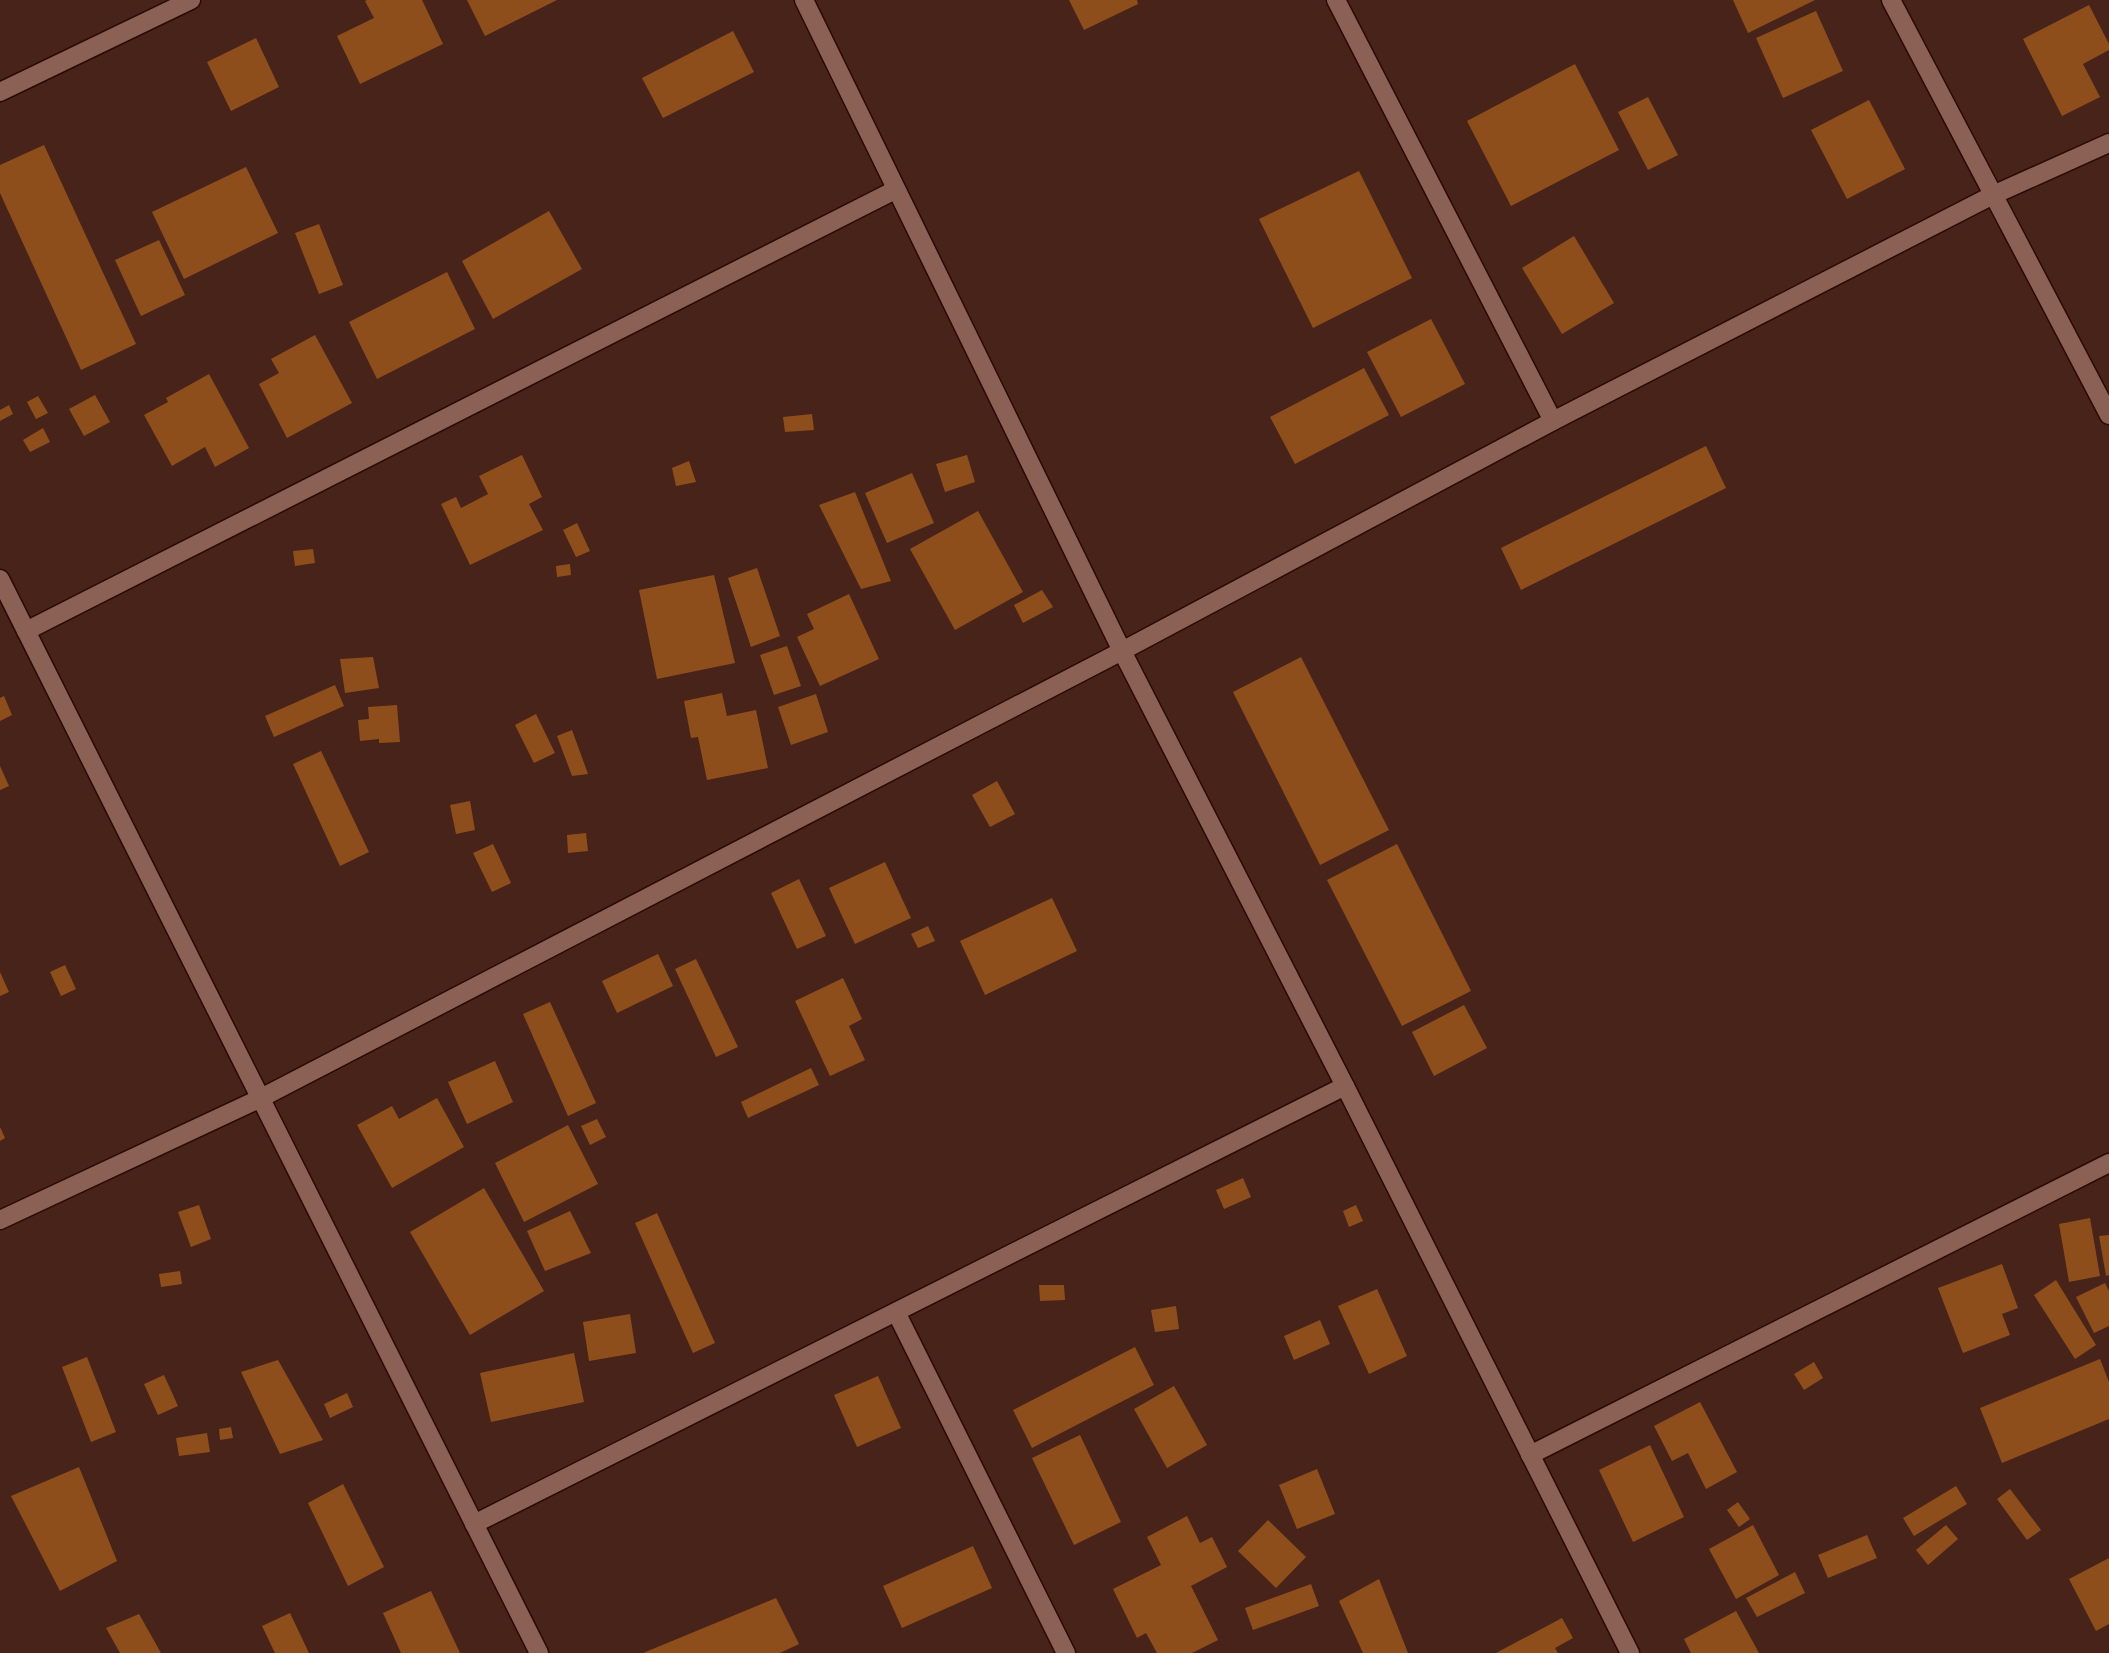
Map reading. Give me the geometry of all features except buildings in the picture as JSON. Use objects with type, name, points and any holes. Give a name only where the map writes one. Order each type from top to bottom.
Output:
[{"type":"street","points":[[0,92],[191,0]]},
{"type":"street","points":[[804,0],[1122,651],[1345,1086],[1630,1653]]},
{"type":"street","points":[[1336,0],[1553,421]]},
{"type":"street","points":[[1891,0],[2109,415]]},
{"type":"street","points":[[0,1220],[261,1098],[1122,651],[1553,421],[1993,195],[2109,142]]},
{"type":"street","points":[[26,631],[895,190]]},
{"type":"street","points":[[0,579],[539,1653]]},
{"type":"street","points":[[474,1524],[1345,1086]]},
{"type":"street","points":[[1530,1455],[2109,1163]]},
{"type":"street","points":[[896,1312],[1066,1653]]}]
